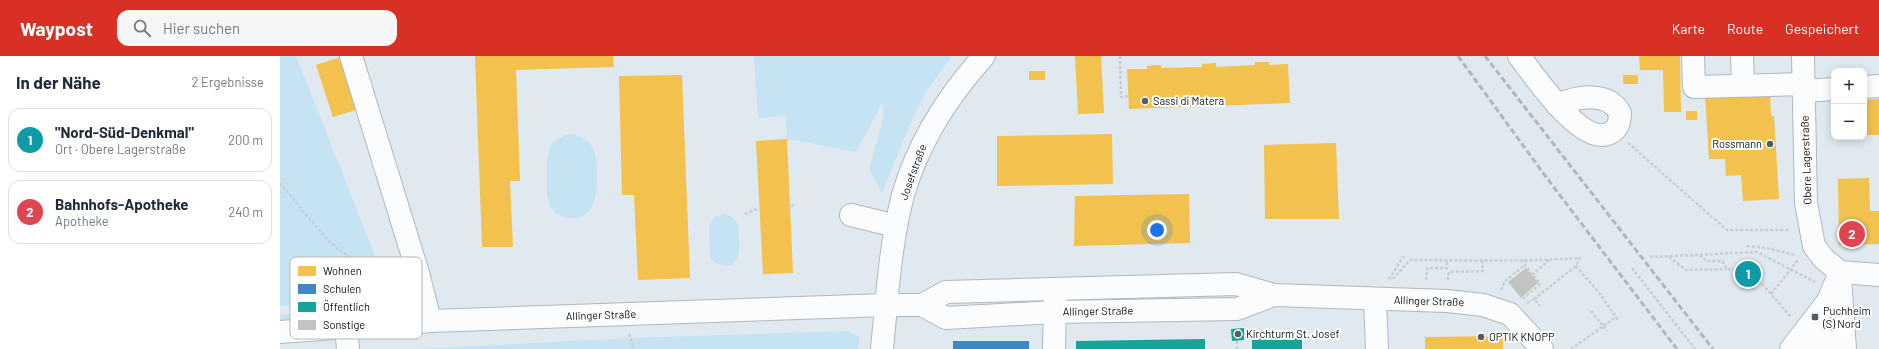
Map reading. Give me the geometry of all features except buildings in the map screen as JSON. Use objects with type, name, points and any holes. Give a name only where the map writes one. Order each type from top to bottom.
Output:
[{"type":"street","points":[[351,56],[413,257]]},
{"type":"street","name":"Josefstraße","points":[[882,349],[896,226],[904,194],[923,143],[951,98],[984,56]]},
{"type":"street","points":[[1519,56],[1556,105],[1592,134],[1606,135],[1614,131],[1618,126],[1620,113],[1613,103],[1606,99],[1589,97],[1576,98],[1556,105]]},
{"type":"street","points":[[1692,56],[1694,87],[1743,85],[1831,89]]},
{"type":"street","points":[[1742,56],[1743,85]]},
{"type":"street","name":"Obere Lagerstraße","points":[[1803,56],[1806,203],[1814,246],[1832,265]]},
{"type":"street","points":[[1867,87],[1879,86]]},
{"type":"street","points":[[851,215],[896,226]]},
{"type":"street","points":[[1832,265],[1879,275]]},
{"type":"street","points":[[1791,349],[1828,301],[1832,265]]},
{"type":"street","points":[[1832,265],[1845,349]]},
{"type":"street","name":"Allinger Straße","points":[[422,321],[922,305],[946,292],[1236,284],[1274,295],[1375,300],[1470,302],[1494,307],[1510,314],[1542,349]]},
{"type":"street","points":[[1054,349],[1055,288]]},
{"type":"street","points":[[422,289],[430,321]]},
{"type":"street","name":"Allinger Straße","points":[[922,305],[946,318],[1055,312],[1237,309],[1274,295]]},
{"type":"street","points":[[1375,300],[1377,349]]},
{"type":"street","name":"Allinger Straße","points":[[280,332],[290,331]]},
{"type":"street","points":[[1791,349],[1805,340],[1816,338],[1825,340],[1838,349]]},
{"type":"street","points":[[347,339],[348,349]]},
{"type":"path","points":[[1120,56],[1121,97],[1128,96]]},
{"type":"path","points":[[1614,131],[1727,230],[1793,230]]},
{"type":"path","points":[[280,183],[324,236],[335,247],[350,257]]},
{"type":"path","points":[[791,206],[796,204]]},
{"type":"path","points":[[745,214],[759,208]]},
{"type":"path","points":[[1747,246],[1766,248],[1802,256],[1832,265]]},
{"type":"path","points":[[1650,257],[1757,252],[1820,285]]},
{"type":"path","points":[[1700,254],[1706,261],[1722,261],[1727,269]]},
{"type":"path","points":[[1668,256],[1686,270],[1727,269],[1751,271],[1795,322]]},
{"type":"path","points":[[1410,260],[1482,261],[1580,258],[1576,266],[1534,299]]},
{"type":"path","points":[[1427,268],[1447,268],[1447,260]]},
{"type":"path","points":[[1523,260],[1532,275],[1540,284],[1523,298]]},
{"type":"path","points":[[1532,275],[1550,260]]},
{"type":"path","points":[[1461,271],[1483,271],[1482,261]]},
{"type":"path","points":[[1505,281],[1525,265]]},
{"type":"path","points":[[1576,266],[1600,294],[1618,320]]},
{"type":"path","points":[[1632,268],[1695,349]]},
{"type":"path","points":[[1771,294],[1791,269]]},
{"type":"path","points":[[1591,310],[1607,331]]},
{"type":"path","points":[[1570,349],[1616,317]]},
{"type":"path","points":[[1237,341],[1237,349]]},
{"type":"shaded area","points":[[280,56],[296,56],[376,257],[290,257],[290,306],[280,306]]},
{"type":"shaded area","points":[[754,56],[951,57],[927,90],[910,124],[882,193],[869,169],[884,116],[882,103],[856,152],[787,139],[786,116],[758,118]]},
{"type":"shaded area","points":[[572,134],[588,141],[592,146],[596,160],[597,180],[595,199],[589,211],[579,217],[567,218],[556,213],[549,203],[547,193],[547,160],[553,143],[563,136]]},
{"type":"shaded area","points":[[724,214],[729,215],[735,220],[739,232],[739,255],[736,261],[725,266],[717,263],[710,257],[709,226],[714,217]]},
{"type":"shaded area","points":[[1833,313],[1837,336],[1816,332],[1829,315]]},
{"type":"shaded area","points":[[290,314],[290,320],[280,321],[280,315]]},
{"type":"shaded area","points":[[848,331],[860,337],[858,349],[417,349],[630,338]]},
{"type":"railway","points":[[1458,56],[1546,177],[1677,349]]},
{"type":"railway","points":[[1485,56],[1713,349]]},
{"type":"place","name":"Sassi di Matera","points":[[1145,101]]},
{"type":"place","name":"Rossmann","points":[[1770,144]]},
{"type":"place","name":"Bahnhofs-Apotheke","points":[[1852,234]]},
{"type":"place","name":"\"Nord-Süd-Denkmal\"","points":[[1748,274]]},
{"type":"place","name":"Puchheim (S) Nord","points":[[1815,317]]},
{"type":"place","name":"Kirchturm St. Josef","points":[[1238,334]]},
{"type":"place","name":"OPTIK KNOPP","points":[[1481,337]]}]
